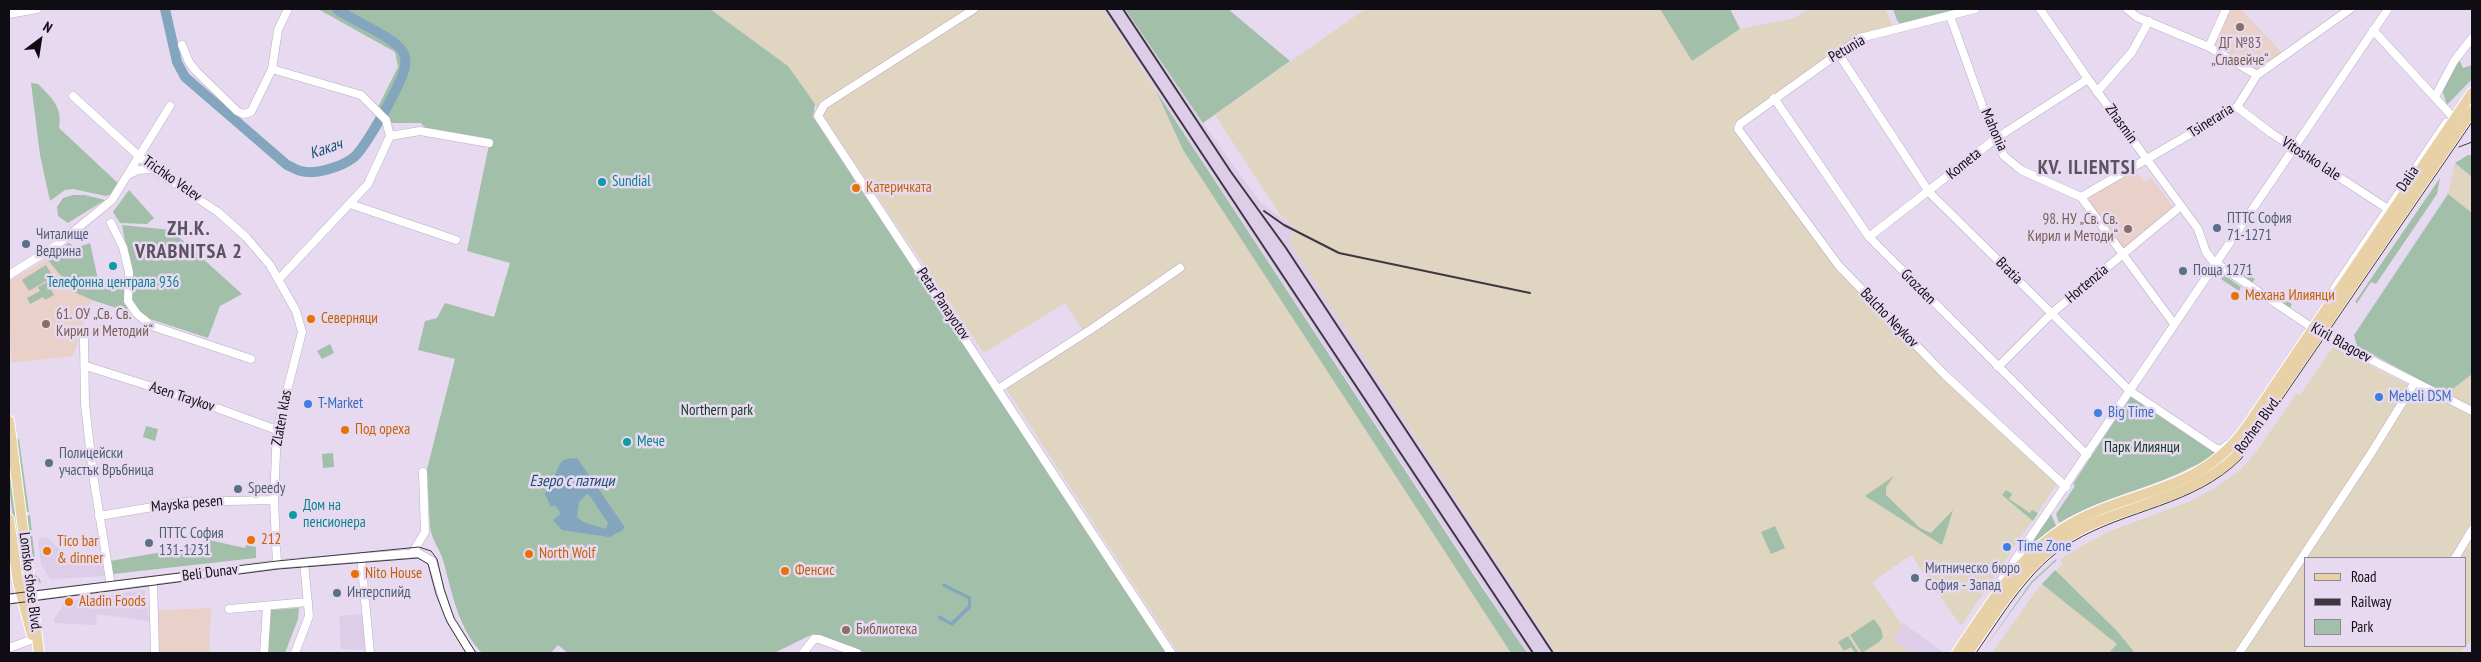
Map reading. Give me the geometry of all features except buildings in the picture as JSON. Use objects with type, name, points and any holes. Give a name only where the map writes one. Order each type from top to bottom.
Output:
[{"type":"main road","name":"Rozhen Blvd.","points":[[1968,653],[2016,584],[2048,551],[2091,525],[2191,487],[2230,462],[2254,433],[2317,331],[2349,272],[2472,92]]},
{"type":"main road","name":"Rozhen Blvd.","points":[[1957,653],[2022,562],[2053,535],[2086,516],[2186,478],[2225,454],[2238,440],[2276,380],[2317,331],[2472,111]]},
{"type":"main road","name":"Lomsko shose Blvd.","points":[[9,421],[26,596],[33,639],[38,653]]},
{"type":"main road","name":"Lomsko shose Blvd.","points":[[9,519],[38,653]]},
{"type":"street","points":[[9,14],[37,9]]},
{"type":"street","points":[[182,45],[196,71],[243,114],[251,112],[272,69],[278,30],[288,9]]},
{"type":"street","name":"Petar Panayotov","points":[[974,9],[824,105],[818,116],[1171,653]]},
{"type":"street","name":"Petunia","points":[[1738,127],[1774,98],[1863,37],[1975,9]]},
{"type":"street","name":"Zhasmin","points":[[2040,9],[2088,80],[2198,229],[2209,258],[2216,264]]},
{"type":"street","points":[[2127,9],[2137,16],[2209,46],[2257,75]]},
{"type":"street","points":[[2209,46],[2226,9]]},
{"type":"street","name":"Tsineraria","points":[[2081,197],[2237,107],[2257,75],[2350,9]]},
{"type":"street","name":"Rozhen Blvd.","points":[[1974,628],[1994,590],[2066,487],[2388,9]]},
{"type":"street","name":"Mahonia","points":[[1950,16],[1995,139],[2004,156],[2014,166],[2081,197],[2174,324]]},
{"type":"street","points":[[2098,92],[2132,52],[2149,21]]},
{"type":"street","points":[[2373,30],[2451,115]]},
{"type":"street","points":[[2435,97],[2454,60],[2472,38]]},
{"type":"street","name":"Bratia","points":[[1838,53],[1930,192],[2130,391],[2219,450],[2224,448],[2240,429],[2276,380]]},
{"type":"street","points":[[272,69],[361,95],[386,120],[390,136],[368,184],[278,280]]},
{"type":"street","name":"Kometa","points":[[1869,237],[1930,192],[1995,139],[2088,80]]},
{"type":"street","name":"Dalia","points":[[2334,289],[2349,272],[2388,208],[2461,100],[2472,92]]},
{"type":"street","points":[[74,96],[138,155],[170,106]]},
{"type":"street","name":"Grozden","points":[[1774,98],[1869,237],[2087,455]]},
{"type":"street","name":"Vitoshko lale","points":[[2237,107],[2294,148],[2388,208]]},
{"type":"street","name":"Balcho Neykov","points":[[1738,127],[1839,266],[1945,375],[2066,487]]},
{"type":"street","points":[[390,136],[420,131],[489,144]]},
{"type":"street","name":"Trichko Velev","points":[[9,275],[57,245],[112,200],[138,155],[154,169],[229,221],[262,255],[278,280]]},
{"type":"street","points":[[128,175],[138,170],[154,169]]},
{"type":"street","points":[[350,204],[456,240]]},
{"type":"street","name":"Hortenzia","points":[[1998,367],[2052,313],[2181,206]]},
{"type":"street","points":[[110,224],[123,247],[128,272],[128,301],[137,314],[152,326],[251,359]]},
{"type":"street","name":"Kiril Blagoev","points":[[2216,264],[2317,331],[2472,411]]},
{"type":"street","points":[[998,389],[1093,328],[1180,268]]},
{"type":"street","name":"Zlaten klas","points":[[277,564],[274,500],[277,430],[302,332],[296,311],[278,280]]},
{"type":"street","points":[[84,339],[86,366],[85,404],[111,586]]},
{"type":"street","points":[[2276,380],[2284,362]]},
{"type":"street","name":"Asen Traykov","points":[[86,366],[202,403],[277,430]]},
{"type":"street","points":[[2240,653],[2370,455],[2415,382]]},
{"type":"street","points":[[423,472],[425,532],[413,552],[426,555],[432,561],[447,612],[471,653]]},
{"type":"street","name":"Mayska pesen","points":[[100,516],[183,502],[274,500]]},
{"type":"street","points":[[2456,557],[2472,530]]},
{"type":"street","name":"Beli Dunav","points":[[9,599],[277,564],[413,552]]},
{"type":"street","points":[[360,557],[370,653]]},
{"type":"street","points":[[295,653],[307,626],[308,602],[304,562]]},
{"type":"street","points":[[153,580],[155,653]]},
{"type":"street","points":[[229,609],[308,602]]},
{"type":"street","points":[[264,653],[267,607]]},
{"type":"street","points":[[9,648],[33,639]]},
{"type":"street","points":[[803,653],[814,639],[857,653]]},
{"type":"shaded area","points":[[710,9],[1103,9],[1156,91],[1183,150],[1511,653],[1178,653],[1005,387],[1085,333],[1065,303],[984,353],[788,66]]},
{"type":"shaded area","points":[[1103,9],[1125,9],[1260,202],[1295,228],[1289,242],[1556,653],[1527,653]]},
{"type":"shaded area","points":[[1365,9],[1660,9],[1692,61],[1740,29],[1795,18],[1808,9],[1885,9],[1893,26],[1861,34],[1828,55],[1732,125],[1825,252],[1943,376],[2057,484],[1961,626],[1911,555],[1872,582],[1902,625],[1894,640],[1911,653],[1556,653],[1289,242],[1295,228],[1281,216],[1215,115]]},
{"type":"shaded area","name":"ДГ №83 „Славейче“","points":[[2231,9],[2241,9],[2283,54],[2256,72],[2214,46]]},
{"type":"shaded area","points":[[2455,163],[2472,177],[2472,213],[2448,194]]},
{"type":"shaded area","name":"98. НУ „Св. Св. Кирил и Методи“","points":[[2135,171],[2145,182],[2151,177],[2173,207],[2123,249],[2089,203],[2091,196]]},
{"type":"shaded area","name":"61. ОУ „Св. Св. Кирил и Методий“","points":[[47,259],[74,292],[92,300],[73,356],[11,363],[9,281]]},
{"type":"shaded area","points":[[2333,347],[2442,402],[2446,394],[2472,374],[2472,640],[2466,646],[2466,557],[2304,557],[2304,647],[2465,647],[2459,653],[1992,653],[2038,588],[2063,564],[2060,560],[2069,553],[2108,532],[2191,501],[2218,486],[2239,471],[2254,455],[2297,393],[2300,395]]},
{"type":"shaded area","points":[[46,537],[74,561],[103,557],[107,576],[50,579],[41,565],[38,539]]},
{"type":"shaded area","points":[[145,590],[149,621],[97,614],[96,625],[54,623],[54,619],[66,601]]},
{"type":"shaded area","points":[[211,608],[209,653],[159,653],[159,610]]},
{"type":"shaded area","points":[[363,614],[366,650],[341,649],[339,616]]},
{"type":"shaded area","points":[[1903,623],[1944,653],[1911,653],[1893,640]]},
{"type":"green space","name":"Northern park","points":[[318,9],[710,9],[788,66],[815,104],[813,117],[1167,653],[866,653],[813,634],[774,653],[568,653],[558,645],[551,653],[482,653],[461,621],[443,560],[430,527],[427,469],[455,359],[418,350],[425,321],[437,318],[445,303],[494,317],[510,263],[467,251],[490,140],[425,128],[421,123],[392,123],[377,109],[398,67],[395,52]]},
{"type":"green space","points":[[1125,9],[1228,9],[1290,61],[1203,123]]},
{"type":"green space","points":[[1660,9],[1730,9],[1740,29],[1692,61]]},
{"type":"green space","points":[[1893,9],[1962,9],[1901,25]]},
{"type":"green space","points":[[2459,59],[2463,68],[2472,65],[2472,79],[2447,105],[2443,88]]},
{"type":"green space","points":[[31,83],[38,84],[55,104],[60,121],[59,128],[120,185],[117,192],[106,196],[73,189],[65,190],[50,201],[40,155]]},
{"type":"green space","points":[[1156,91],[1527,653],[1511,653],[1183,150]]},
{"type":"green space","points":[[2468,155],[2472,155],[2472,177],[2455,163]]},
{"type":"green space","points":[[2440,178],[2437,194],[2376,284],[2371,282],[2357,303],[2355,302]]},
{"type":"green space","points":[[129,190],[154,218],[147,224],[120,223],[113,212]]},
{"type":"green space","points":[[2448,194],[2472,213],[2472,374],[2446,394],[2357,346],[2354,335]]},
{"type":"green space","points":[[73,195],[85,195],[105,200],[68,223],[58,216],[57,207],[63,198]]},
{"type":"green space","points":[[122,225],[171,230],[242,294],[220,306],[208,338],[92,300],[74,292],[47,259],[69,243],[76,248],[90,243],[99,284],[132,279]]},
{"type":"green space","points":[[46,265],[53,277],[29,291],[22,280]]},
{"type":"green space","points":[[2237,268],[2255,279],[2252,283],[2235,272]]},
{"type":"green space","points":[[2224,275],[2241,287],[2239,291],[2221,279]]},
{"type":"green space","points":[[47,282],[54,295],[45,300],[43,297],[30,304],[27,298],[40,291],[38,287]]},
{"type":"green space","points":[[2272,291],[2292,304],[2290,308],[2269,295]]},
{"type":"green space","points":[[330,344],[334,353],[322,359],[317,351]]},
{"type":"green space","name":"Парк Илиянци","points":[[2131,396],[2216,452],[2206,460],[2186,470],[2090,507],[2059,523],[2056,514],[2075,486],[2073,484]]},
{"type":"green space","points":[[146,426],[158,429],[155,441],[143,437]]},
{"type":"green space","points":[[19,439],[29,512],[23,511],[15,440]]},
{"type":"green space","points":[[333,453],[334,467],[323,468],[322,454]]},
{"type":"green space","points":[[9,467],[25,581],[23,583],[21,581],[9,486]]},
{"type":"green space","points":[[1894,476],[1886,487],[1886,495],[1920,528],[1931,533],[1953,510],[1942,545],[1865,496]]},
{"type":"green space","points":[[2006,490],[2012,494],[2009,499],[2030,513],[2032,510],[2038,513],[2033,521],[2002,495]]},
{"type":"green space","points":[[2051,514],[2057,528],[2013,567]]},
{"type":"green space","points":[[30,515],[35,560],[33,560],[33,573],[40,579],[41,583],[33,579],[24,523],[28,522],[27,516]]},
{"type":"green space","points":[[1775,526],[1785,548],[1771,554],[1761,532]]},
{"type":"green space","points":[[204,539],[245,548],[246,545],[256,547],[256,558],[113,574],[110,561],[203,545]]},
{"type":"green space","points":[[2056,559],[2032,583],[1981,653],[2031,582]]},
{"type":"green space","points":[[2055,570],[2117,631],[2135,653],[2109,653],[2117,644],[2042,584]]},
{"type":"green space","points":[[299,608],[298,619],[285,653],[268,653],[270,610]]},
{"type":"green space","points":[[1874,619],[1881,629],[1883,637],[1879,642],[1862,653],[1850,635]]},
{"type":"green space","points":[[1848,636],[1859,653],[1855,653],[1851,647],[1844,651],[1838,642]]},
{"type":"water","name":"Езеро с патици","points":[[577,458],[624,526],[623,530],[609,537],[562,530],[553,520],[561,514],[555,505],[551,507],[545,494],[561,462],[566,459]],"holes":[[[587,494],[608,523],[606,529],[583,522],[577,517],[579,502]]]},
{"type":"water","points":[[943,583],[971,597],[971,608],[952,626],[937,618],[939,615],[951,622],[968,606],[968,599],[942,586]]},
{"type":"waterway","name":"Какач","points":[[165,9],[177,62],[185,77],[287,165],[299,171],[307,172],[335,167],[353,158],[374,129],[398,84],[405,64],[404,54],[393,41],[337,9]]},
{"type":"tram line","points":[[1976,653],[2007,607],[2030,578],[2072,542],[2093,531],[2160,506],[2202,487],[2222,475],[2241,459],[2472,122]]},
{"type":"tram line","points":[[2459,147],[2472,142]]},
{"type":"tram line","points":[[9,594],[277,561],[419,547],[431,551],[437,559],[444,589],[454,618],[476,653]]},
{"type":"tram line","points":[[9,604],[278,569],[418,558],[428,564],[436,594],[447,622],[466,653]]},
{"type":"railway","points":[[1106,9],[1533,653]]},
{"type":"railway","points":[[1123,9],[1231,172],[1286,248],[1553,653]]},
{"type":"railway","points":[[1264,211],[1284,225],[1339,253],[1530,293]]},
{"type":"place","name":"ДГ №83 „Славейче“","points":[[2240,27]]},
{"type":"place","name":"Sundial","points":[[602,182]]},
{"type":"place","name":"Катеричката","points":[[856,188]]},
{"type":"place","name":"ПТТС София 71-1271","points":[[2217,228]]},
{"type":"place","name":"98. НУ „Св. Св. Кирил и Методи“","points":[[2128,229]]},
{"type":"place","name":"Читалище Ведрина","points":[[26,244]]},
{"type":"place","name":"Телефонна централа 936","points":[[113,266]]},
{"type":"place","name":"Поща 1271","points":[[2183,271]]},
{"type":"place","name":"Механа Илиянци","points":[[2235,296]]},
{"type":"place","name":"Северняци","points":[[311,319]]},
{"type":"place","name":"61. ОУ „Св. Св. Кирил и Методий“","points":[[46,324]]},
{"type":"place","name":"Mebeli DSM","points":[[2379,397]]},
{"type":"place","name":"T-Market","points":[[308,404]]},
{"type":"place","name":"Big Time","points":[[2098,413]]},
{"type":"place","name":"Под ореха","points":[[345,430]]},
{"type":"place","name":"Мече","points":[[627,442]]},
{"type":"place","name":"Полицейски участък Връбница","points":[[49,463]]},
{"type":"place","name":"Speedy","points":[[238,489]]},
{"type":"place","name":"Дом на пенсионера","points":[[293,515]]},
{"type":"place","name":"212","points":[[251,540]]},
{"type":"place","name":"ПТТС София 131-1231","points":[[149,543]]},
{"type":"place","name":"Time Zone","points":[[2007,547]]},
{"type":"place","name":"Tico bar & dinner","points":[[47,551]]},
{"type":"place","name":"North Wolf","points":[[529,554]]},
{"type":"place","name":"Фенсис","points":[[785,571]]},
{"type":"place","name":"Nito House","points":[[355,574]]},
{"type":"place","name":"Митническо бюро София - Запад","points":[[1915,578]]},
{"type":"place","name":"Интерспийд","points":[[337,593]]},
{"type":"place","name":"Aladin Foods","points":[[69,602]]},
{"type":"place","name":"Библиотека","points":[[846,630]]},
{"type":"district","name":"KV. ILIENTSI","points":[[2087,168]]},
{"type":"district","name":"ZH.K. VRABNITSA 2","points":[[189,240]]}]
